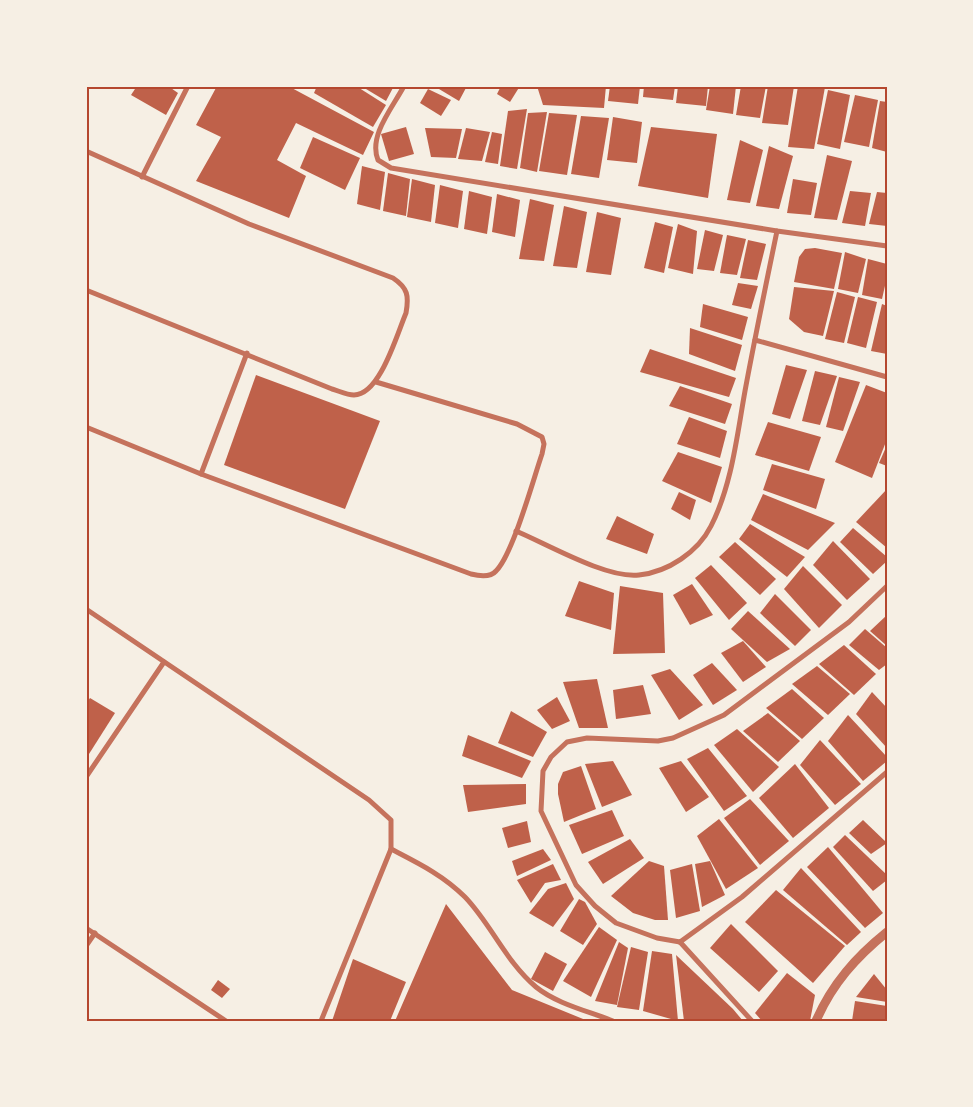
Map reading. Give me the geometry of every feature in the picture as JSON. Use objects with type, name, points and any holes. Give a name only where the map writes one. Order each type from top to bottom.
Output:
[{"type":"street","points":[[142,177],[188,86]]},
{"type":"street","points":[[404,86],[378,134],[376,144],[378,160],[383,164],[399,169],[777,231],[887,246]]},
{"type":"street","points":[[86,151],[249,224],[377,272],[403,285],[407,292],[406,314],[376,382],[363,393],[354,395],[344,393],[248,353],[86,290]]},
{"type":"street","points":[[516,531],[601,569],[621,575],[639,575],[660,570],[679,561],[695,548],[711,528],[725,488],[777,231]]},
{"type":"street","points":[[755,340],[887,377]]},
{"type":"street","points":[[201,474],[248,353]]},
{"type":"street","points":[[86,427],[201,474],[479,576],[496,572],[516,531],[542,454],[544,444],[542,437],[517,424],[376,382]]},
{"type":"street","points":[[752,1021],[680,942],[642,934],[616,923],[594,906],[576,884],[541,811],[540,796],[543,771],[551,757],[567,742],[587,738],[666,740],[698,728],[724,715],[849,622],[887,586]]},
{"type":"street","points":[[86,609],[369,800],[391,820],[391,849],[321,1021]]},
{"type":"street","points":[[87,773],[164,662]]},
{"type":"street","points":[[680,942],[742,896],[887,772]]},
{"type":"street","points":[[391,849],[438,874],[465,898],[519,970],[537,988],[560,1001],[613,1021]]},
{"type":"street","points":[[86,928],[226,1021]]},
{"type":"street","points":[[816,1021],[825,1000],[842,975],[861,953],[887,932]]},
{"type":"street","points":[[86,946],[95,934]]},
{"type":"building","points":[[137,86],[168,86],[178,93],[166,115],[131,95]]},
{"type":"building","points":[[217,86],[288,86],[374,132],[363,155],[296,123],[277,160],[306,176],[289,218],[196,181],[221,137],[196,125]]},
{"type":"building","points":[[317,86],[356,86],[386,105],[373,127],[314,93]]},
{"type":"building","points":[[361,86],[394,86],[386,101]]},
{"type":"building","points":[[434,86],[467,86],[459,101]]},
{"type":"building","points":[[501,86],[520,86],[510,102],[497,94]]},
{"type":"building","points":[[537,86],[606,86],[604,108],[543,105]]},
{"type":"building","points":[[610,86],[640,86],[638,104],[608,101]]},
{"type":"building","points":[[644,86],[675,86],[673,100],[643,97]]},
{"type":"building","points":[[678,86],[708,86],[706,106],[676,103]]},
{"type":"building","points":[[710,86],[736,86],[733,114],[706,110]]},
{"type":"building","points":[[741,86],[766,86],[760,118],[736,115]]},
{"type":"building","points":[[768,86],[794,86],[788,125],[762,123]]},
{"type":"building","points":[[798,86],[825,87],[814,149],[788,147]]},
{"type":"building","points":[[428,89],[451,100],[441,116],[420,103]]},
{"type":"building","points":[[828,90],[850,95],[840,149],[817,144]]},
{"type":"building","points":[[855,95],[878,100],[869,147],[844,142]]},
{"type":"building","points":[[880,101],[887,102],[887,152],[872,148]]},
{"type":"building","points":[[527,109],[517,169],[500,166],[508,111]]},
{"type":"building","points":[[547,112],[537,172],[520,168],[528,113]]},
{"type":"building","points":[[549,113],[577,115],[567,175],[539,171]]},
{"type":"building","points":[[581,116],[609,118],[599,178],[571,174]]},
{"type":"building","points":[[613,117],[642,122],[637,163],[607,160]]},
{"type":"building","points":[[406,127],[414,154],[389,161],[381,134]]},
{"type":"building","points":[[651,127],[717,134],[708,198],[638,186]]},
{"type":"building","points":[[425,128],[462,129],[456,158],[431,157]]},
{"type":"building","points":[[466,128],[490,132],[482,161],[458,159]]},
{"type":"building","points":[[492,132],[502,134],[498,164],[485,162]]},
{"type":"building","points":[[313,137],[360,158],[345,190],[300,168]]},
{"type":"building","points":[[740,140],[763,150],[750,203],[727,200]]},
{"type":"building","points":[[769,146],[793,156],[779,209],[756,206]]},
{"type":"building","points":[[827,155],[852,161],[837,220],[814,218]]},
{"type":"building","points":[[362,166],[385,172],[380,210],[357,204]]},
{"type":"building","points":[[388,173],[410,179],[406,216],[383,211]]},
{"type":"building","points":[[412,179],[435,185],[431,222],[407,217]]},
{"type":"building","points":[[793,179],[817,183],[811,215],[787,213]]},
{"type":"building","points":[[440,185],[463,191],[458,228],[435,223]]},
{"type":"building","points":[[469,191],[492,197],[487,234],[464,229]]},
{"type":"building","points":[[850,191],[871,193],[865,226],[842,223]]},
{"type":"building","points":[[877,192],[887,193],[887,226],[869,224]]},
{"type":"building","points":[[497,194],[520,200],[515,237],[492,232]]},
{"type":"building","points":[[530,199],[554,205],[544,261],[519,259]]},
{"type":"building","points":[[564,206],[587,212],[577,268],[553,266]]},
{"type":"building","points":[[597,212],[621,218],[611,275],[586,272]]},
{"type":"building","points":[[655,222],[673,227],[664,273],[644,268]]},
{"type":"building","points":[[678,224],[697,231],[693,274],[668,268]]},
{"type":"building","points":[[705,230],[723,235],[714,271],[697,269]]},
{"type":"building","points":[[727,235],[746,239],[737,275],[720,273]]},
{"type":"building","points":[[748,240],[766,244],[757,280],[740,278]]},
{"type":"building","points":[[815,248],[842,253],[834,289],[794,282],[799,257],[805,249]]},
{"type":"building","points":[[845,252],[866,259],[858,293],[838,289]]},
{"type":"building","points":[[868,259],[887,264],[887,277],[882,299],[862,295]]},
{"type":"building","points":[[738,283],[758,286],[751,309],[732,305]]},
{"type":"building","points":[[794,287],[834,291],[823,336],[804,332],[789,319]]},
{"type":"building","points":[[837,292],[855,297],[844,343],[825,339]]},
{"type":"building","points":[[858,297],[877,302],[866,348],[847,343]]},
{"type":"building","points":[[703,304],[748,317],[742,340],[700,327]]},
{"type":"building","points":[[882,304],[887,306],[887,354],[871,351]]},
{"type":"building","points":[[690,328],[742,345],[735,371],[689,354]]},
{"type":"building","points":[[650,349],[736,378],[729,397],[640,372]]},
{"type":"building","points":[[786,365],[807,370],[790,419],[772,414]]},
{"type":"building","points":[[815,371],[837,376],[820,425],[802,421]]},
{"type":"building","points":[[256,375],[380,421],[345,509],[224,465]]},
{"type":"building","points":[[839,377],[860,382],[843,431],[826,427]]},
{"type":"building","points":[[866,385],[887,393],[887,439],[872,478],[835,462]]},
{"type":"building","points":[[680,386],[732,404],[725,424],[669,406]]},
{"type":"building","points":[[689,417],[727,431],[720,458],[677,444]]},
{"type":"building","points":[[768,422],[821,437],[809,471],[755,455]]},
{"type":"building","points":[[887,445],[887,466],[879,463]]},
{"type":"building","points":[[678,452],[722,467],[711,503],[662,481]]},
{"type":"building","points":[[772,464],[825,479],[816,509],[763,490]]},
{"type":"building","points":[[887,489],[887,548],[856,522]]},
{"type":"building","points":[[679,492],[696,500],[690,520],[671,509]]},
{"type":"building","points":[[763,494],[835,523],[808,550],[751,520]]},
{"type":"building","points":[[617,516],[654,534],[647,554],[606,539]]},
{"type":"building","points":[[750,524],[805,557],[787,577],[739,539]]},
{"type":"building","points":[[853,528],[887,557],[887,561],[873,574],[840,542]]},
{"type":"building","points":[[833,541],[870,579],[847,600],[813,565]]},
{"type":"building","points":[[735,542],[776,579],[760,595],[719,557]]},
{"type":"building","points":[[711,565],[747,603],[729,620],[695,578]]},
{"type":"building","points":[[803,566],[842,605],[819,628],[784,589]]},
{"type":"building","points":[[579,581],[614,593],[611,630],[565,616]]},
{"type":"building","points":[[692,584],[713,615],[690,625],[673,595]]},
{"type":"building","points":[[620,586],[663,593],[665,653],[613,654]]},
{"type":"building","points":[[775,594],[811,630],[795,646],[760,613]]},
{"type":"building","points":[[748,611],[790,649],[767,662],[731,629]]},
{"type":"building","points":[[887,615],[887,646],[870,631]]},
{"type":"building","points":[[865,629],[887,648],[887,664],[879,670],[849,645]]},
{"type":"building","points":[[743,641],[766,667],[743,682],[721,653]]},
{"type":"building","points":[[844,645],[876,674],[854,695],[819,664]]},
{"type":"building","points":[[712,663],[737,690],[713,705],[693,675]]},
{"type":"building","points":[[817,666],[850,694],[828,715],[792,684]]},
{"type":"building","points":[[670,669],[703,705],[679,720],[651,675]]},
{"type":"building","points":[[597,679],[608,728],[579,728],[563,682]]},
{"type":"building","points":[[643,685],[651,714],[616,719],[613,690]]},
{"type":"building","points":[[792,689],[824,718],[802,739],[766,708]]},
{"type":"building","points":[[872,692],[887,708],[887,748],[856,714]]},
{"type":"building","points":[[557,697],[570,721],[552,729],[537,710]]},
{"type":"building","points":[[90,698],[115,713],[89,754],[86,752],[86,704]]},
{"type":"building","points":[[511,711],[547,732],[533,757],[498,743]]},
{"type":"building","points":[[768,713],[800,741],[778,762],[743,731]]},
{"type":"building","points":[[848,715],[887,757],[887,761],[863,781],[828,741]]},
{"type":"building","points":[[737,729],[779,767],[753,792],[714,745]]},
{"type":"building","points":[[468,735],[531,761],[522,778],[462,756]]},
{"type":"building","points":[[820,740],[861,784],[835,805],[800,765]]},
{"type":"building","points":[[708,748],[747,796],[724,811],[687,759]]},
{"type":"building","points":[[613,761],[632,795],[602,807],[585,764]]},
{"type":"building","points":[[681,761],[709,797],[686,812],[659,768]]},
{"type":"building","points":[[795,764],[829,808],[793,838],[759,798]]},
{"type":"building","points":[[581,766],[596,809],[564,822],[558,794],[558,784],[563,772]]},
{"type":"building","points":[[526,784],[526,804],[468,812],[463,785]]},
{"type":"building","points":[[750,799],[789,841],[760,865],[724,818]]},
{"type":"building","points":[[612,810],[624,836],[582,854],[569,825]]},
{"type":"building","points":[[719,819],[758,868],[726,889],[697,836]]},
{"type":"building","points":[[863,820],[887,843],[871,854],[849,833]]},
{"type":"building","points":[[527,821],[531,842],[508,848],[502,828]]},
{"type":"building","points":[[845,835],[887,875],[887,880],[873,891],[833,847]]},
{"type":"building","points":[[630,839],[644,858],[603,884],[588,862]]},
{"type":"building","points":[[828,847],[883,913],[865,928],[807,867]]},
{"type":"building","points":[[543,849],[551,860],[517,876],[512,861]]},
{"type":"building","points":[[649,861],[664,866],[668,920],[655,920],[633,913],[611,896]]},
{"type":"building","points":[[710,861],[725,895],[702,907],[695,864]]},
{"type":"building","points":[[553,864],[561,880],[545,883],[531,903],[517,880]]},
{"type":"building","points":[[692,864],[700,911],[676,918],[670,870]]},
{"type":"building","points":[[801,868],[861,932],[847,945],[783,890]]},
{"type":"building","points":[[566,883],[574,899],[553,927],[529,913],[548,889]]},
{"type":"building","points":[[776,890],[845,946],[813,983],[745,922]]},
{"type":"building","points":[[579,899],[585,902],[597,924],[583,945],[560,931]]},
{"type":"building","points":[[446,904],[512,990],[588,1021],[395,1021]]},
{"type":"building","points":[[731,924],[778,971],[759,992],[710,948]]},
{"type":"building","points":[[599,927],[617,940],[591,997],[563,981]]},
{"type":"building","points":[[619,942],[628,948],[617,1005],[595,1001]]},
{"type":"building","points":[[631,947],[648,952],[639,1010],[617,1007]]},
{"type":"building","points":[[652,951],[672,954],[678,1021],[643,1011]]},
{"type":"building","points":[[545,952],[567,964],[553,991],[531,979]]},
{"type":"building","points":[[676,955],[733,1009],[743,1021],[684,1021]]},
{"type":"building","points":[[353,959],[406,982],[390,1021],[332,1021]]},
{"type":"building","points":[[787,973],[815,995],[810,1021],[762,1021],[755,1013]]},
{"type":"building","points":[[874,974],[887,990],[887,1002],[856,997]]},
{"type":"building","points":[[218,980],[230,989],[222,998],[211,990]]},
{"type":"building","points":[[855,1001],[887,1006],[887,1021],[852,1021]]}]
